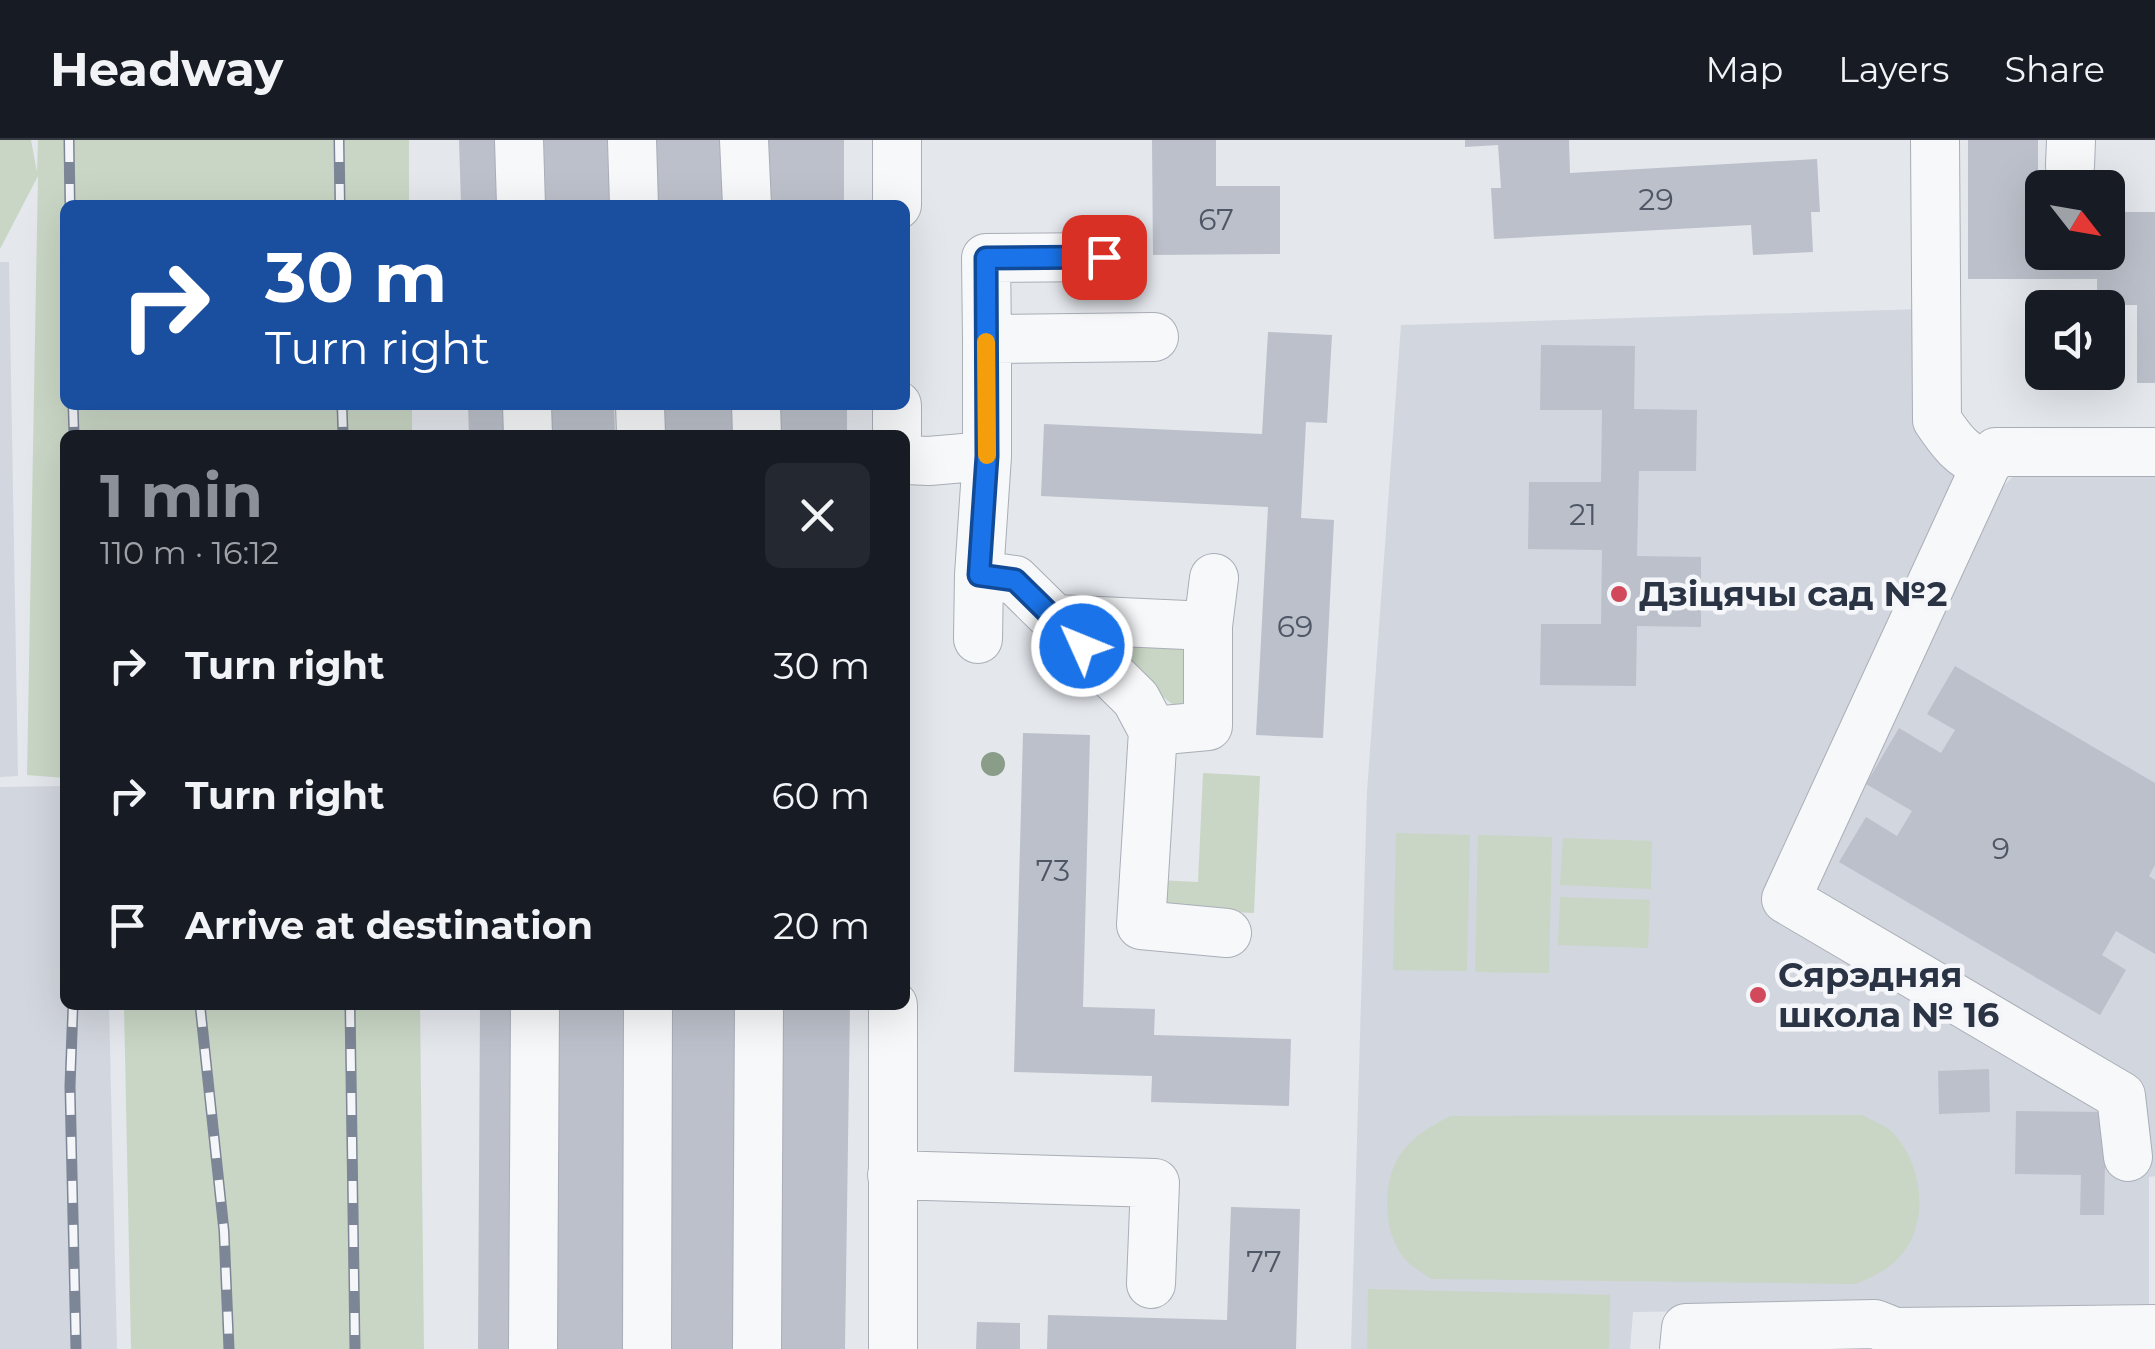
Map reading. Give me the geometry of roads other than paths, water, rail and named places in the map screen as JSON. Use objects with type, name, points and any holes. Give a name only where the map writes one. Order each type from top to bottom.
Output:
[{"type":"street","points":[[519,140],[521,200]]},
{"type":"street","points":[[632,140],[634,200]]},
{"type":"street","points":[[744,140],[747,200]]},
{"type":"street","points":[[897,140],[897,200]]},
{"type":"street","points":[[1935,140],[1937,420],[1954,446],[1970,459],[1986,465]]},
{"type":"street","points":[[978,639],[987,456],[986,258],[1104,257]]},
{"type":"street","points":[[986,339],[1154,337]]},
{"type":"street","points":[[2128,1157],[2121,1096],[1786,899],[1986,465],[1996,452],[2155,452]]},
{"type":"street","points":[[910,460],[987,456]]},
{"type":"street","points":[[979,575],[1015,580],[1136,699],[1152,732],[1141,924],[1227,933]]},
{"type":"street","points":[[1152,732],[1208,726],[1208,626],[1214,578]]},
{"type":"street","points":[[1055,619],[1208,626]]},
{"type":"street","points":[[532,1349],[535,1010]]},
{"type":"street","points":[[648,1010],[648,1349]]},
{"type":"street","points":[[757,1349],[759,1010]]},
{"type":"street","points":[[892,1349],[893,1010]]},
{"type":"street","points":[[892,1175],[1154,1184],[1151,1284]]},
{"type":"street","points":[[1684,1349],[1686,1328],[1875,1324],[1896,1341],[2155,1330]]},
{"type":"railway","points":[[69,140],[70,200]]},
{"type":"railway","points":[[339,140],[340,200]]},
{"type":"railway","points":[[73,410],[74,430]]},
{"type":"railway","points":[[342,410],[343,430]]},
{"type":"railway","points":[[73,1010],[70,1086],[76,1349]]},
{"type":"railway","points":[[201,1010],[224,1231],[229,1349]]},
{"type":"railway","points":[[350,1010],[355,1349]]},
{"type":"place","name":"Дзіцячы сад №2","points":[[1619,594]]},
{"type":"place","name":"Сярэдняя школа № 16","points":[[1758,995]]}]
